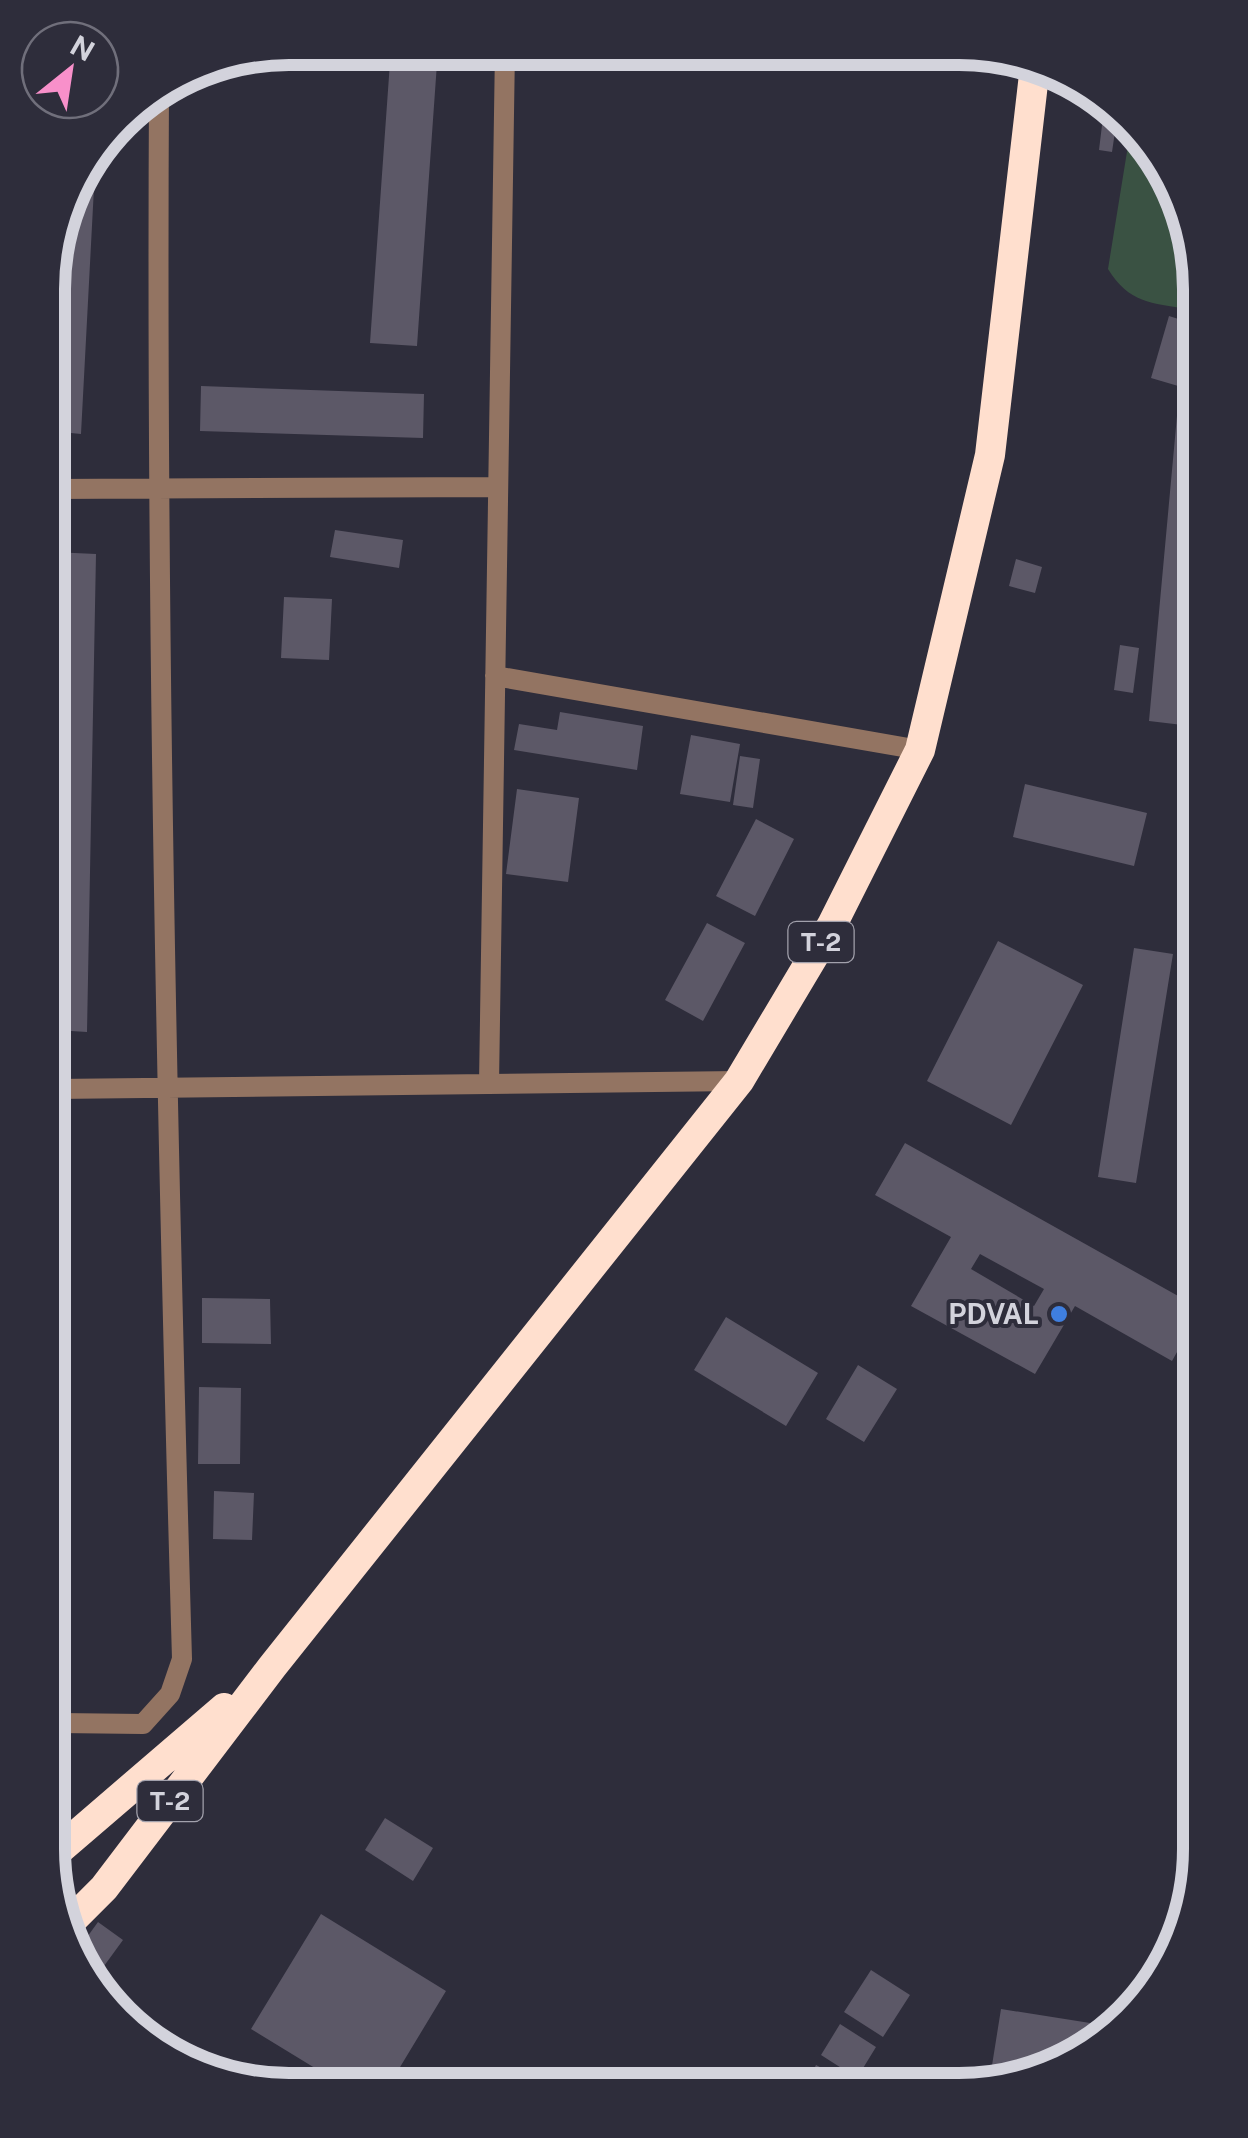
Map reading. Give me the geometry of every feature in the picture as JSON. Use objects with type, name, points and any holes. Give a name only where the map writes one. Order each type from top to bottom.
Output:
[{"type":"highway","name":"T-2","points":[[76,1916],[104,1888],[272,1667],[738,1082],[832,925],[920,750],[990,455],[1034,78]]},
{"type":"highway","name":"T-2","points":[[65,1844],[272,1667]]},
{"type":"street","points":[[489,1084],[505,65]]},
{"type":"street","points":[[65,1723],[143,1724],[170,1694],[182,1659],[166,1088],[157,488],[159,107]]},
{"type":"street","points":[[65,489],[498,487]]},
{"type":"street","points":[[495,676],[920,750]]},
{"type":"street","points":[[65,1089],[738,1082]]},
{"type":"green space","points":[[1129,142],[1160,190],[1171,217],[1181,259],[1183,308],[1133,295],[1108,269]]},
{"type":"building","points":[[390,65],[437,65],[417,346],[370,343]]},
{"type":"building","points":[[1103,117],[1115,128],[1112,152],[1099,150]]},
{"type":"building","points":[[95,178],[81,434],[65,432],[65,289],[69,245]]},
{"type":"building","points":[[1169,316],[1183,320],[1183,387],[1151,378]]},
{"type":"building","points":[[201,386],[424,394],[423,438],[200,431]]},
{"type":"building","points":[[1179,394],[1183,394],[1183,725],[1149,721]]},
{"type":"building","points":[[335,530],[403,540],[399,568],[330,557]]},
{"type":"building","points":[[65,553],[96,554],[87,1032],[65,1031]]},
{"type":"building","points":[[1016,559],[1042,567],[1035,593],[1009,586]]},
{"type":"building","points":[[284,597],[332,599],[329,660],[281,658]]},
{"type":"building","points":[[1120,645],[1139,648],[1133,693],[1114,690]]},
{"type":"building","points":[[560,712],[643,726],[637,770],[514,750],[519,724],[557,730]]},
{"type":"building","points":[[691,735],[740,744],[730,802],[680,794]]},
{"type":"building","points":[[740,756],[760,759],[753,808],[733,805]]},
{"type":"building","points":[[1025,784],[1147,813],[1134,866],[1013,837]]},
{"type":"building","points":[[517,789],[579,798],[568,882],[506,874]]},
{"type":"building","points":[[756,819],[794,839],[755,916],[716,896]]},
{"type":"building","points":[[707,923],[745,943],[703,1021],[665,1000]]},
{"type":"building","points":[[998,941],[1083,985],[1011,1125],[927,1081]]},
{"type":"building","points":[[1134,948],[1173,954],[1136,1183],[1098,1177]]},
{"type":"building","points":[[905,1143],[1183,1299],[1183,1341],[1172,1361],[1075,1306],[1035,1374],[911,1306],[951,1237],[875,1195]],"holes":[[[980,1254],[1044,1289],[1034,1306],[971,1269]]]},
{"type":"building","points":[[202,1298],[270,1299],[271,1344],[202,1343]]},
{"type":"building","points":[[726,1317],[818,1373],[786,1426],[694,1370]]},
{"type":"building","points":[[858,1365],[897,1389],[864,1442],[826,1419]]},
{"type":"building","points":[[199,1387],[241,1388],[240,1464],[198,1464]]},
{"type":"building","points":[[214,1491],[254,1493],[252,1540],[213,1539]]},
{"type":"building","points":[[385,1818],[433,1848],[413,1881],[365,1850]]},
{"type":"building","points":[[321,1914],[446,1991],[396,2073],[323,2073],[251,2029]]},
{"type":"building","points":[[98,1922],[123,1940],[101,1970],[85,1940]]},
{"type":"building","points":[[871,1970],[910,1995],[883,2037],[844,2012]]},
{"type":"building","points":[[1001,2009],[1099,2024],[1058,2050],[991,2071]]},
{"type":"building","points":[[840,2024],[876,2047],[860,2073],[849,2073],[821,2055]]},
{"type":"building","points":[[816,2065],[831,2073],[812,2073]]},
{"type":"place","name":"PDVAL","points":[[1059,1314]]}]
